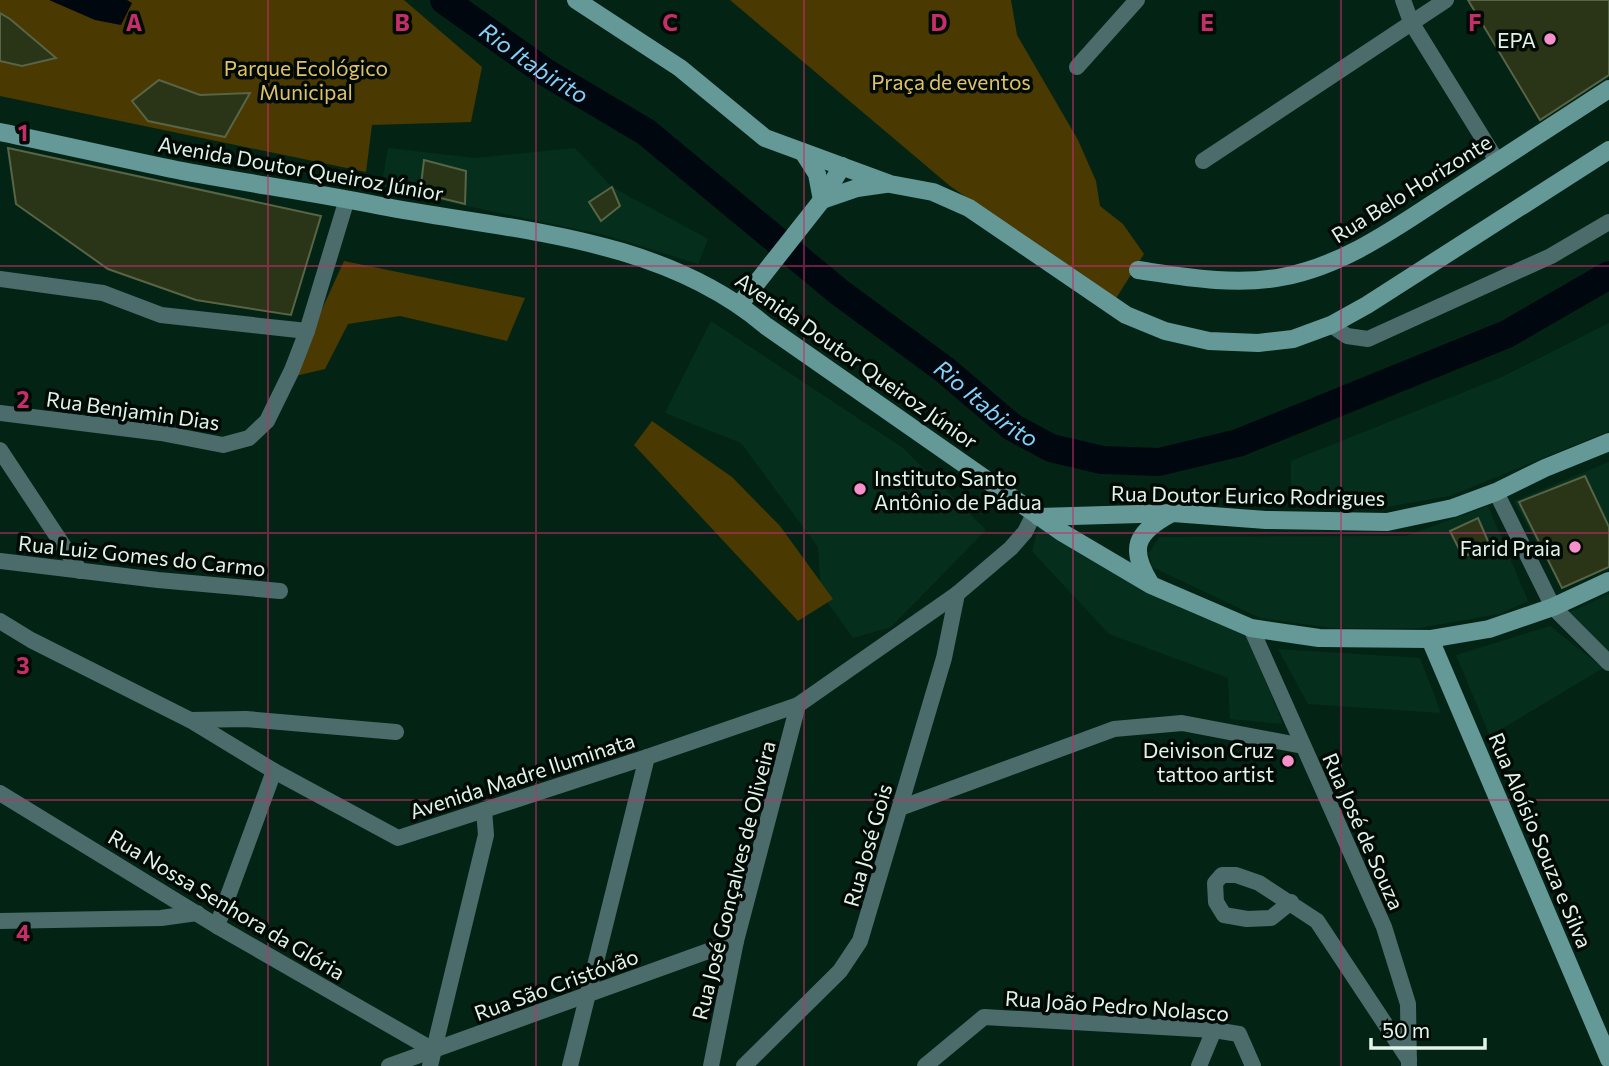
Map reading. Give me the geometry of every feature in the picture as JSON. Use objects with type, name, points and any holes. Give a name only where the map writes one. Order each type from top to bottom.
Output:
[{"type":"main road","points":[[576,0],[680,68],[765,138],[890,184],[933,192],[969,208],[1126,315],[1165,331],[1209,341],[1258,343],[1293,339],[1331,325],[1367,305],[1609,150]]},
{"type":"main road","name":"Rua Belo Horizonte","points":[[1138,270],[1191,278],[1232,280],[1279,277],[1322,267],[1374,242],[1609,89]]},
{"type":"main road","name":"Avenida Doutor Queiroz Júnior","points":[[0,132],[178,170],[588,242],[662,265],[715,289],[740,304],[766,326],[1037,516],[1151,585],[1251,628],[1319,638],[1430,639],[1489,629],[1553,607],[1609,581]]},
{"type":"main road","points":[[803,152],[817,174],[818,205]]},
{"type":"main road","points":[[740,304],[818,205],[842,166]]},
{"type":"main road","points":[[818,205],[857,188],[890,184]]},
{"type":"main road","name":"Rua Doutor Eurico Rodrigues","points":[[1037,516],[1173,513],[1266,520],[1387,522],[1453,508],[1609,442]]},
{"type":"main road","points":[[1151,585],[1140,568],[1138,541],[1145,529],[1173,513]]},
{"type":"main road","name":"Rua Aloísio Souza e Silva","points":[[1430,639],[1609,1059]]},
{"type":"street","points":[[1077,66],[1137,0]]},
{"type":"street","points":[[1404,0],[1412,22],[1497,161]]},
{"type":"street","points":[[1203,161],[1446,0]]},
{"type":"street","name":"Rua Benjamin Dias","points":[[0,414],[161,433],[223,445],[249,438],[267,422],[292,370],[307,331],[347,199]]},
{"type":"street","points":[[1331,325],[1347,337],[1368,338],[1552,256],[1609,222]]},
{"type":"street","points":[[0,279],[103,293],[161,315],[307,331]]},
{"type":"street","points":[[0,450],[80,571]]},
{"type":"street","points":[[1496,492],[1553,607],[1609,663]]},
{"type":"street","name":"Avenida Madre Iluminata","points":[[0,621],[31,640],[190,720],[274,771],[398,838],[798,705],[957,594],[1011,548],[1037,516]]},
{"type":"street","name":"Rua Luiz Gomes do Carmo","points":[[0,561],[280,591]]},
{"type":"street","name":"Rua José Gois","points":[[744,1066],[852,957],[860,941],[944,658],[957,594]]},
{"type":"street","name":"Rua José de Souza","points":[[1251,628],[1384,927],[1408,1004],[1409,1063]]},
{"type":"street","name":"Rua José Gonçalves de Oliveira","points":[[711,1066],[736,941],[798,705]]},
{"type":"street","points":[[190,720],[246,719],[396,732]]},
{"type":"street","points":[[900,808],[1114,729],[1182,723],[1303,746]]},
{"type":"street","points":[[570,1066],[647,757]]},
{"type":"street","points":[[217,926],[274,771]]},
{"type":"street","name":"Rua Nossa Senhora da Glória","points":[[0,793],[431,1058]]},
{"type":"street","points":[[431,1058],[486,835],[484,810]]},
{"type":"street","name":"Rua José de Souza","points":[[1291,902],[1317,920],[1409,1063]]},
{"type":"street","points":[[0,921],[160,918],[197,913]]},
{"type":"street","name":"Rua São Cristóvão","points":[[389,1066],[431,1058],[589,994],[736,941]]},
{"type":"street","name":"Rua João Pedro Nolasco","points":[[925,1066],[984,1017],[1214,1030],[1239,1034],[1253,1066]]},
{"type":"street","points":[[1199,1066],[1214,1030]]},
{"type":"shaded area","points":[[49,0],[127,0],[132,3],[121,25],[95,20]]},
{"type":"shaded area","points":[[388,148],[475,158],[575,148],[612,187],[708,239],[698,264],[605,235],[381,188]]},
{"type":"shaded area","name":"Instituto Santo Antônio de Pádua","points":[[711,321],[903,448],[986,530],[891,627],[853,638],[821,593],[818,547],[741,443],[665,413]]},
{"type":"shaded area","points":[[1609,323],[1609,431],[1450,496],[1374,509],[1291,504],[1291,461],[1502,377]]},
{"type":"shaded area","name":"Farid Praia","points":[[1609,462],[1609,566],[1562,588],[1514,501]]},
{"type":"shaded area","points":[[1488,506],[1528,601],[1499,614],[1419,628],[1332,628],[1260,618],[1152,567],[1149,553],[1159,537],[1406,536]]},
{"type":"shaded area","points":[[1039,525],[1246,634],[1283,724],[1230,719],[1228,678],[1109,634],[1032,551]]},
{"type":"shaded area","points":[[1609,594],[1609,652],[1562,616]]},
{"type":"shaded area","points":[[1550,626],[1603,668],[1490,736],[1456,655]]},
{"type":"shaded area","points":[[1278,649],[1420,658],[1441,713],[1308,704]]},
{"type":"green space","name":"Parque Ecológico Municipal","points":[[0,0],[404,0],[482,67],[471,122],[372,125],[366,172],[0,96]]},
{"type":"green space","name":"Praça de eventos","points":[[730,0],[1011,0],[1017,35],[1078,140],[1096,181],[1100,206],[1123,224],[1144,254],[1115,300],[950,186]]},
{"type":"green space","points":[[344,261],[525,298],[507,341],[400,316],[348,324],[325,369],[291,377]]},
{"type":"green space","points":[[652,421],[732,477],[780,526],[833,599],[798,621],[634,445]]},
{"type":"building","name":"EPA","points":[[1468,0],[1609,0],[1609,75],[1540,120]]},
{"type":"building","points":[[0,13],[56,58],[22,66],[0,61]]},
{"type":"building","points":[[159,80],[200,95],[250,93],[225,137],[148,121],[132,101]]},
{"type":"building","points":[[8,148],[321,216],[291,315],[196,300],[108,269],[16,204]]},
{"type":"building","points":[[424,160],[466,171],[465,204],[420,193]]},
{"type":"building","points":[[612,187],[620,206],[601,221],[589,202]]},
{"type":"building","name":"Farid Praia","points":[[1585,476],[1609,527],[1609,567],[1562,588],[1519,502]]},
{"type":"building","points":[[1478,518],[1490,546],[1463,557],[1450,531]]},
{"type":"waterway","name":"Rio Itabirito","points":[[444,0],[545,72],[646,132],[839,292],[945,370],[1012,427],[1051,448],[1102,460],[1159,462],[1238,443],[1507,334],[1609,275]]},
{"type":"place","name":"EPA","points":[[1550,39]]},
{"type":"place","name":"Instituto Santo Antônio de Pádua","points":[[860,489]]},
{"type":"place","name":"Farid Praia","points":[[1575,547]]},
{"type":"place","name":"Deivison Cruz tattoo artist","points":[[1288,761]]}]
